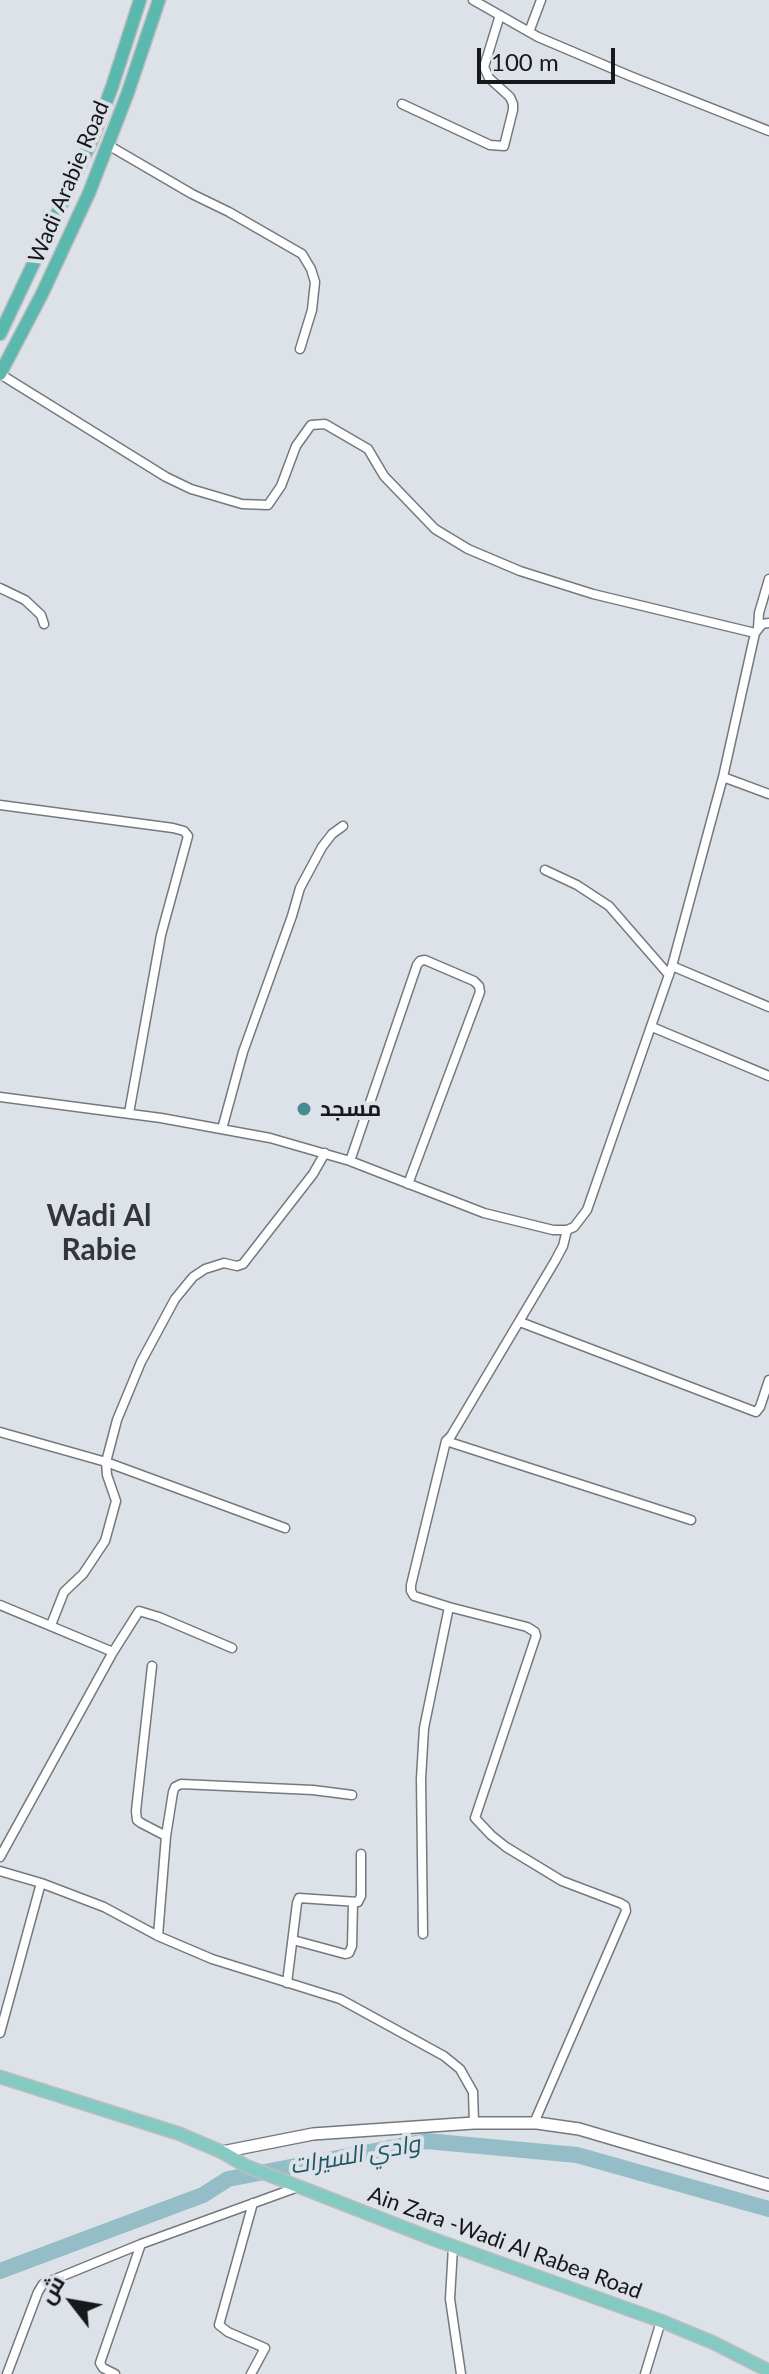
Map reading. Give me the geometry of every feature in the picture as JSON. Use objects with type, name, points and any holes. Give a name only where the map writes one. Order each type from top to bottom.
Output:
[{"type":"highway","name":"Wadi Arabie Road","points":[[0,334],[92,140],[140,0]]},
{"type":"highway","name":"Wadi Arabie Road","points":[[0,374],[65,245],[108,145],[159,0]]},
{"type":"main road","name":"Ain Zara -Wadi Al Rabea Road","points":[[0,2077],[180,2134],[246,2166],[453,2247],[661,2321],[769,2371]]},
{"type":"main road","points":[[222,2152],[313,2134],[474,2123],[534,2123],[579,2129],[769,2185]]},
{"type":"street","points":[[473,0],[529,32],[769,131]]},
{"type":"street","points":[[529,32],[541,0]]},
{"type":"street","points":[[402,104],[490,145],[504,146],[513,104],[510,97],[489,78],[484,67],[500,15]]},
{"type":"street","points":[[108,145],[302,254],[315,282],[312,310],[300,349]]},
{"type":"street","points":[[0,374],[166,477],[191,489],[242,504],[268,505],[281,486],[296,446],[311,425],[325,424],[368,449],[384,476],[435,529],[480,555],[593,594],[756,631]]},
{"type":"street","points":[[0,1097],[129,1113],[270,1138],[350,1161],[484,1213],[553,1230],[567,1230],[581,1221],[670,970],[723,777],[769,579]]},
{"type":"street","points":[[0,588],[25,600],[41,615],[44,624]]},
{"type":"street","points":[[756,631],[762,624],[769,623]]},
{"type":"street","points":[[723,777],[769,794]]},
{"type":"street","points":[[0,805],[173,828],[184,831],[188,836],[161,935],[129,1113]]},
{"type":"street","points":[[222,1129],[243,1052],[300,888],[322,847],[343,826]]},
{"type":"street","points":[[545,870],[577,885],[609,906],[670,970],[769,1007]]},
{"type":"street","points":[[350,1161],[417,965],[425,960],[474,981],[480,992],[408,1184]]},
{"type":"street","points":[[652,1027],[769,1076]]},
{"type":"street","points":[[51,1625],[64,1592],[83,1574],[105,1541],[116,1501],[106,1462],[117,1420],[126,1395],[175,1299],[193,1277],[205,1269],[224,1263],[243,1264],[313,1174],[325,1153]]},
{"type":"street","points":[[534,2123],[626,1911],[625,1906],[562,1881],[506,1847],[475,1818],[535,1632],[527,1627],[414,1596],[411,1591],[446,1441],[520,1322],[563,1246],[567,1230]]},
{"type":"street","points":[[520,1322],[756,1412],[769,1380]]},
{"type":"street","points":[[0,1432],[106,1462],[285,1528]]},
{"type":"street","points":[[446,1441],[691,1520]]},
{"type":"street","points":[[0,1605],[113,1652]]},
{"type":"street","points":[[423,1934],[421,1779],[424,1728],[449,1607]]},
{"type":"street","points":[[0,1857],[113,1652],[139,1611],[232,1648]]},
{"type":"street","points":[[152,1666],[136,1811],[137,1820],[166,1836]]},
{"type":"street","points":[[158,1936],[166,1836],[175,1787],[181,1784],[313,1790],[352,1795]]},
{"type":"street","points":[[287,1983],[299,1898],[358,1902],[361,1896],[361,1854]]},
{"type":"street","points":[[0,1871],[104,1907],[158,1936],[212,1959],[340,1999],[444,2056],[460,2069],[473,2092],[474,2123]]},
{"type":"street","points":[[0,2033],[41,1883]]},
{"type":"street","points":[[293,1940],[349,1953],[352,1946],[353,1902]]},
{"type":"street","points":[[7,2374],[40,2286],[141,2244],[299,2186]]},
{"type":"street","points":[[251,2374],[265,2348],[219,2325],[253,2203]]},
{"type":"street","points":[[115,2374],[100,2363],[141,2244]]},
{"type":"street","points":[[453,2247],[450,2299],[461,2374]]},
{"type":"street","points":[[645,2374],[661,2321]]},
{"type":"waterway","name":"وادي السيرات","points":[[0,2271],[203,2195],[228,2179],[426,2141],[577,2155],[769,2209]]},
{"type":"place","name":"مسجد","points":[[304,1109]]},
{"type":"district","name":"Wadi Al Rabie","points":[[99,1233]]}]
